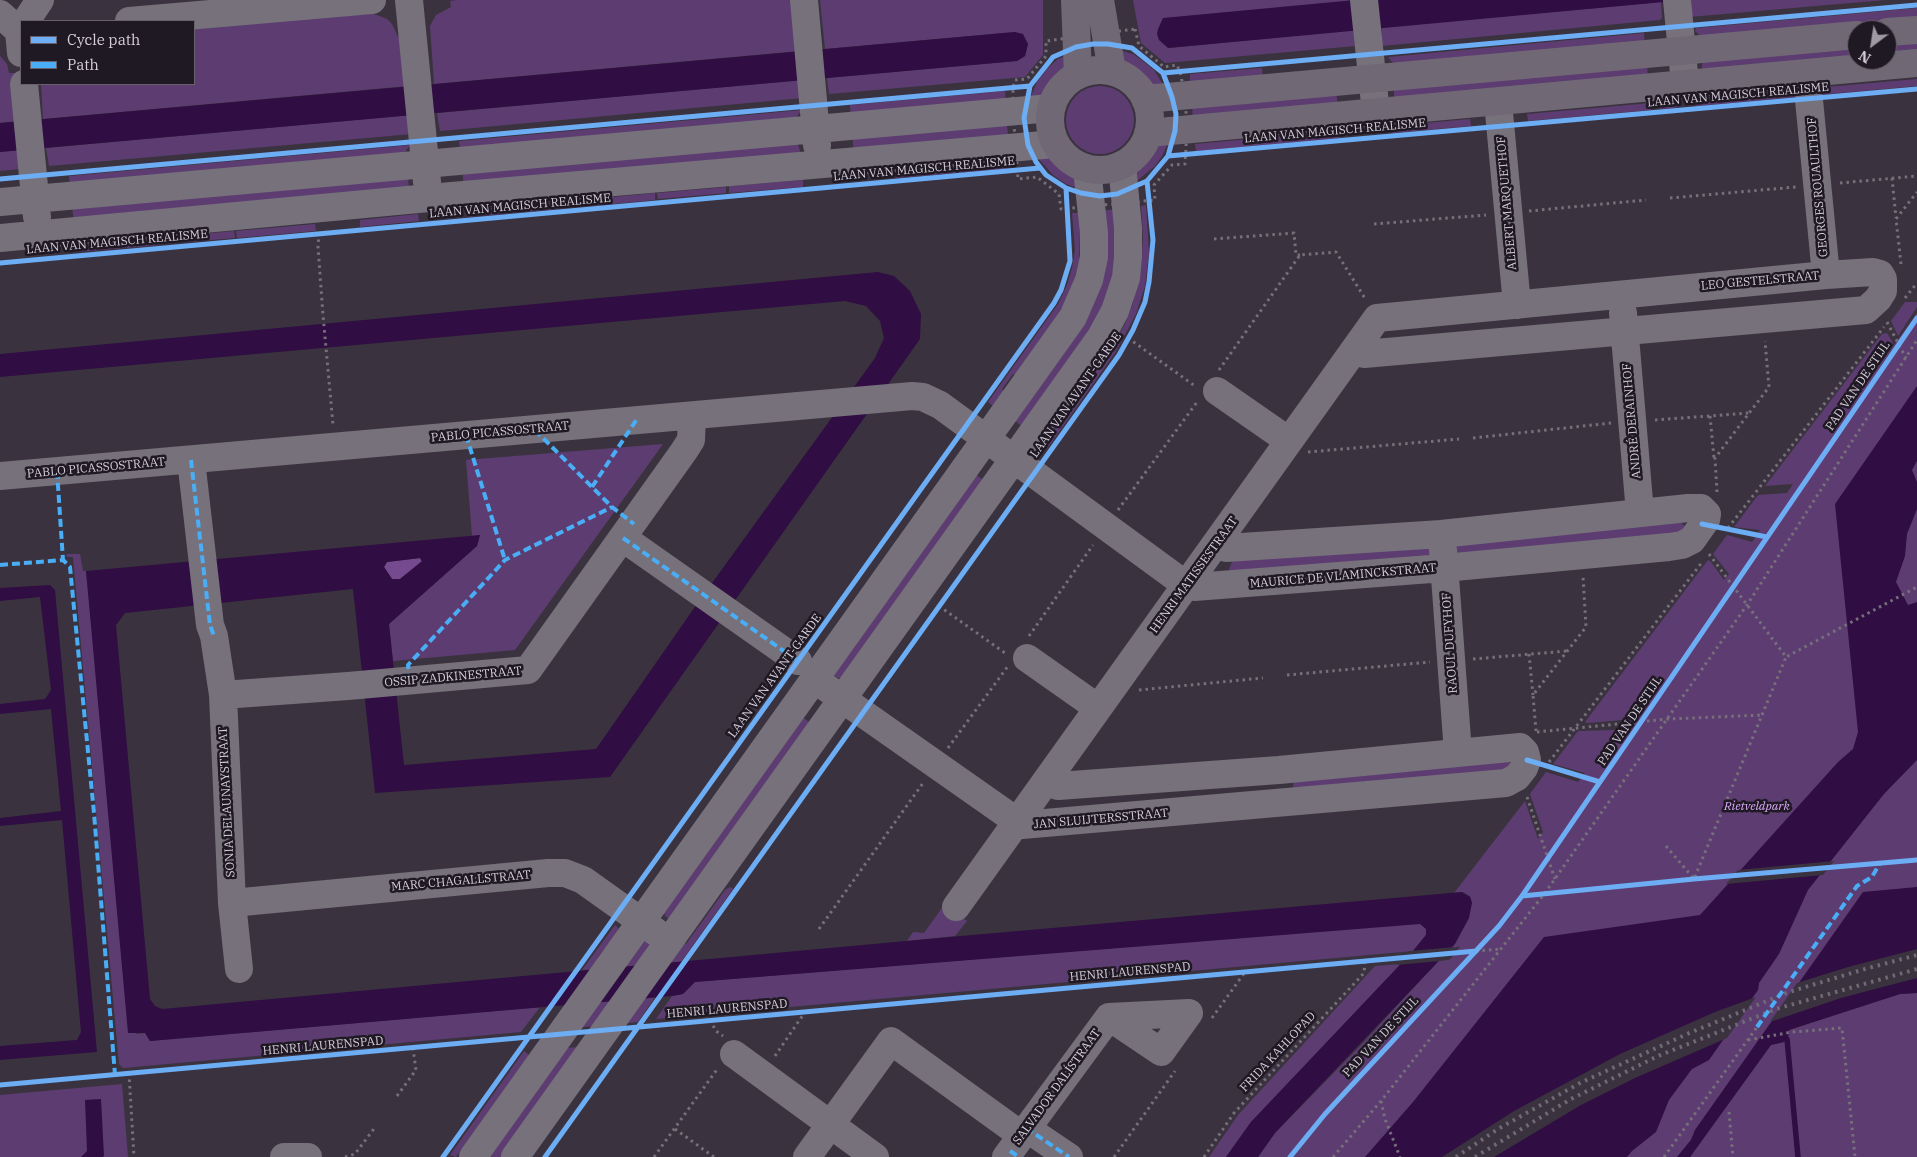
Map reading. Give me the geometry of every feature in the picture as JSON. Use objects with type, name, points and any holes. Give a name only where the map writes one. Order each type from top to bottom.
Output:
[{"type":"main road","points":[[1075,0],[1062,40],[1078,74]]},
{"type":"main road","points":[[1100,0],[1120,33],[1112,71]]},
{"type":"main road","points":[[1897,31],[1917,30]]},
{"type":"main road","points":[[1145,99],[1185,79],[1371,78],[1847,36]]},
{"type":"main road","name":"LAAN VAN MAGISCH REALISME","points":[[1148,133],[1190,146],[1376,113],[1917,63]]},
{"type":"main road","points":[[1095,70],[1112,71],[1128,78],[1141,91],[1150,116],[1148,133],[1136,155],[1122,165],[1101,170],[1087,169],[1065,157],[1055,144],[1050,126],[1021,98],[1058,92],[1078,74],[1095,70]]},
{"type":"street","points":[[23,20],[40,0]]},
{"type":"street","points":[[141,20],[372,0]]},
{"type":"street","points":[[409,0],[429,198]]},
{"type":"street","points":[[804,0],[819,164]]},
{"type":"street","points":[[1364,0],[1376,113]]},
{"type":"street","points":[[1677,8],[1685,84]]},
{"type":"street","points":[[26,96],[38,235]]},
{"type":"street","points":[[0,202],[426,165],[816,128],[1021,98]]},
{"type":"street","name":"GEORGES ROUAULTHOF","points":[[1809,100],[1826,275]]},
{"type":"street","name":"ALBERT MARQUETHOF","points":[[1498,102],[1517,305]]},
{"type":"street","name":"LAAN VAN MAGISCH REALISME","points":[[0,238],[819,164],[1016,164],[1055,144]]},
{"type":"street","name":"LAAN VAN AVANT-GARDE","points":[[515,1157],[1101,338],[1115,311],[1126,278],[1128,228],[1139,197],[1122,165]]},
{"type":"street","points":[[473,1157],[641,921],[806,670],[986,439],[1073,317],[1083,298],[1094,257],[1094,233],[1073,208],[1087,169]]},
{"type":"street","name":"LEO GESTELSTRAAT","points":[[1355,349],[1364,354],[1866,310],[1878,299],[1901,294],[1883,279],[1880,274],[1873,272],[1377,318]]},
{"type":"street","points":[[1621,294],[1624,330]]},
{"type":"street","name":"HENRI MATISSESTRAAT","points":[[956,907],[1377,318]]},
{"type":"street","name":"ANDRÉ DERAINHOF","points":[[1624,330],[1640,513]]},
{"type":"street","points":[[1210,392],[1284,448]]},
{"type":"street","name":"PABLO PICASSOSTRAAT","points":[[0,476],[885,398],[923,397],[940,405],[986,439]]},
{"type":"street","name":"OSSIP ZADKINESTRAAT","points":[[222,694],[348,686],[528,670],[691,440],[692,416]]},
{"type":"street","name":"LAAN VAN AVANT-GARDE","points":[[986,439],[1014,459]]},
{"type":"street","points":[[1014,459],[1186,585]]},
{"type":"street","name":"SONIA DELAUNAYSTRAAT","points":[[191,460],[208,610],[214,636],[222,694],[232,903],[239,969]]},
{"type":"street","points":[[1216,543],[1226,548],[1441,534],[1688,508],[1701,508],[1706,514],[1706,520],[1712,529]]},
{"type":"street","name":"MAURICE DE VLAMINCKSTRAAT","points":[[1186,585],[1194,587],[1444,568],[1669,547],[1682,545],[1712,529]]},
{"type":"street","name":"RAOUL DUFYHOF","points":[[1441,534],[1458,752]]},
{"type":"street","name":"JAN SLUIJTERSSTRAAT","points":[[623,538],[698,590],[843,699],[1016,822],[1029,826],[1506,783],[1525,754]]},
{"type":"street","points":[[1020,658],[1103,700]]},
{"type":"street","points":[[1046,781],[1058,786],[1279,770],[1458,752],[1525,754]]},
{"type":"street","points":[[1279,770],[1283,802]]},
{"type":"street","name":"MARC CHAGALLSTRAAT","points":[[232,903],[557,872],[571,874],[583,880],[641,921],[662,950]]},
{"type":"street","name":"SALVADOR DALÍSTRAAT","points":[[1017,1146],[1109,1017]]},
{"type":"street","points":[[807,1157],[891,1041],[1017,1146],[1069,1157]]},
{"type":"street","points":[[726,1061],[762,1075],[875,1157]]},
{"type":"street","points":[[284,1157],[308,1157]]},
{"type":"path","points":[[1136,29],[1139,46],[1164,67],[1177,65],[1185,79],[1190,146],[1185,164],[1172,165],[1154,185],[1155,200],[1139,197],[1061,209],[1059,194],[1037,177],[1018,179],[1016,164],[1021,98],[1015,80],[1027,79],[1040,64],[1046,56],[1046,41],[1062,40],[1120,33],[1136,29]]},
{"type":"path","points":[[1120,33],[1132,48],[1162,74],[1185,79]]},
{"type":"path","points":[[1021,98],[1053,57],[1062,40]]},
{"type":"path","points":[[1177,155],[1190,146]]},
{"type":"path","points":[[1892,178],[1902,268]]},
{"type":"path","points":[[1896,219],[1917,192]]},
{"type":"path","points":[[319,233],[318,247],[323,315],[335,447]]},
{"type":"path","points":[[309,234],[328,233]]},
{"type":"path","points":[[1214,239],[1294,233],[1296,255],[1336,252],[1377,318]]},
{"type":"path","points":[[819,929],[936,765],[1020,658],[1106,526],[1210,392],[1300,255]]},
{"type":"path","points":[[1714,458],[1769,387],[1764,318]]},
{"type":"path","points":[[1887,322],[1906,358]]},
{"type":"path","points":[[1128,338],[1210,392]]},
{"type":"path","points":[[1710,416],[1717,501]]},
{"type":"path","points":[[1284,448],[1459,439]]},
{"type":"path","points":[[1735,531],[1712,529],[1709,554],[1786,657]]},
{"type":"path","points":[[1533,695],[1586,627],[1582,555]]},
{"type":"path","points":[[1728,594],[1739,578]]},
{"type":"path","points":[[1694,879],[1764,715],[1786,657],[1917,587]]},
{"type":"path","points":[[934,613],[945,598]]},
{"type":"path","points":[[939,606],[1020,658]]},
{"type":"path","points":[[1529,654],[1533,695],[1525,754],[1526,794],[1555,880]]},
{"type":"path","points":[[1103,700],[1262,678]]},
{"type":"path","points":[[1525,754],[1641,722],[1764,715]]},
{"type":"path","points":[[1525,754],[1555,769]]},
{"type":"path","points":[[1666,846],[1694,879]]},
{"type":"path","points":[[1543,866],[1553,851]]},
{"type":"path","points":[[1684,880],[1703,878]]},
{"type":"path","points":[[1538,894],[1555,892]]},
{"type":"path","points":[[1469,955],[1482,945]]},
{"type":"path","points":[[1476,951],[1502,948]]},
{"type":"path","points":[[1356,962],[1374,960]]},
{"type":"path","points":[[1236,973],[1254,971]]},
{"type":"path","points":[[762,1075],[805,1012]]},
{"type":"path","points":[[1664,1157],[1757,1027]]},
{"type":"path","points":[[1748,1040],[1792,1032],[1842,1028],[1855,1157]]},
{"type":"path","points":[[403,1049],[422,1047]]},
{"type":"path","points":[[397,1096],[416,1070],[413,1048]]},
{"type":"path","points":[[654,1157],[726,1061]]},
{"type":"path","points":[[122,1074],[138,1072]]},
{"type":"path","points":[[128,1073],[134,1157]]},
{"type":"path","points":[[1381,1101],[1385,1119],[1400,1157]]},
{"type":"path","points":[[1729,1112],[1733,1157]]},
{"type":"path","points":[[344,1157],[355,1154],[376,1126]]},
{"type":"path","points":[[674,1129],[714,1157]]},
{"type":"green space","points":[[788,0],[794,2],[799,51],[434,84],[430,26],[436,15],[451,7],[450,1]]},
{"type":"green space","points":[[820,0],[1043,0],[1043,55],[1025,77],[829,94],[827,78],[1017,61],[1025,56],[1028,44],[1015,32],[825,49]]},
{"type":"green space","points":[[1133,0],[1351,0],[1169,48],[1353,30],[1355,46],[1165,63],[1141,43]]},
{"type":"green space","points":[[1688,0],[1885,0],[1689,17]]},
{"type":"green space","points":[[1661,2],[1662,18],[1660,20],[1381,46],[1382,27]]},
{"type":"green space","points":[[1917,8],[1917,23],[1897,25],[1897,20],[1847,20],[1847,29],[1717,41],[1702,37],[1695,31],[1696,28]]},
{"type":"green space","points":[[374,14],[387,19],[392,24],[398,37],[404,36],[408,86],[43,119],[41,85],[195,85],[195,24]]},
{"type":"green space","points":[[1644,33],[1645,47],[1417,69],[1392,62],[1388,57]]},
{"type":"green space","points":[[1917,36],[1917,58],[1897,60],[1897,38]]},
{"type":"green space","points":[[1847,43],[1847,64],[1725,75],[1711,75],[1702,69],[1703,60],[1711,54]]},
{"type":"green space","points":[[1119,50],[1133,54],[1154,70],[1164,86],[1155,88],[1142,80],[1120,58]]},
{"type":"green space","points":[[1068,55],[1067,67],[1043,96],[1031,96],[1037,82],[1048,68],[1058,59]]},
{"type":"green space","points":[[0,56],[7,64],[9,73],[15,73],[19,121],[0,123]]},
{"type":"green space","points":[[1647,61],[1648,83],[1394,98],[1396,86]]},
{"type":"green space","points":[[1262,68],[1263,83],[1190,89],[1190,74]]},
{"type":"green space","points":[[1917,79],[1917,86],[1697,106],[1692,102],[1691,92],[1702,91],[1702,98]]},
{"type":"green space","points":[[801,80],[803,98],[440,131],[437,113]]},
{"type":"green space","points":[[1100,86],[1113,89],[1124,96],[1131,107],[1134,120],[1131,133],[1124,144],[1113,151],[1100,154],[1087,151],[1076,144],[1069,133],[1066,120],[1069,107],[1076,96],[1087,89]]},
{"type":"green space","points":[[1336,89],[1338,110],[1193,124],[1192,102]]},
{"type":"green space","points":[[1005,91],[1006,106],[851,120],[850,105]]},
{"type":"green space","points":[[1659,94],[1680,94],[1681,102],[1675,108],[1660,109]]},
{"type":"green space","points":[[1651,103],[1651,110],[1528,121],[1527,114]]},
{"type":"green space","points":[[802,110],[793,121],[461,155],[459,141]]},
{"type":"green space","points":[[410,115],[412,134],[49,166],[46,148]]},
{"type":"green space","points":[[1006,119],[1009,141],[854,154],[852,132]]},
{"type":"green space","points":[[1470,119],[1471,126],[1393,133],[1393,126]]},
{"type":"green space","points":[[1340,131],[1340,138],[1196,151],[1195,144]]},
{"type":"green space","points":[[797,141],[800,151],[798,156],[464,190],[462,168]]},
{"type":"green space","points":[[1169,141],[1155,166],[1133,184],[1135,171],[1143,159],[1156,146]]},
{"type":"green space","points":[[410,145],[402,156],[70,190],[69,176]]},
{"type":"green space","points":[[19,150],[20,169],[0,171],[0,152]]},
{"type":"green space","points":[[1050,156],[1073,174],[1080,189],[1066,184],[1053,175],[1037,157]]},
{"type":"green space","points":[[1011,161],[1011,168],[959,173],[959,165]]},
{"type":"green space","points":[[956,166],[956,173],[896,178],[896,171]]},
{"type":"green space","points":[[408,179],[409,187],[74,226],[72,204]]},
{"type":"green space","points":[[803,180],[803,187],[729,193],[729,186]]},
{"type":"green space","points":[[726,187],[726,193],[658,199],[657,193]]},
{"type":"green space","points":[[655,193],[655,200],[593,206],[592,199]]},
{"type":"green space","points":[[589,199],[590,206],[468,217],[467,210]]},
{"type":"green space","points":[[456,203],[458,217],[442,219],[436,214],[435,206]]},
{"type":"green space","points":[[1146,205],[1149,253],[1145,286],[1136,314],[1115,353],[1049,446],[1044,442],[1067,414],[1065,412],[1107,354],[1125,324],[1133,303],[1141,267],[1143,238],[1141,206]]},
{"type":"green space","points":[[1120,209],[1115,295],[1027,430],[1010,417],[1057,353],[1098,211]]},
{"type":"green space","points":[[1072,213],[1078,213],[1080,233],[1079,261],[1063,307],[1015,375],[1013,374],[1002,389],[1004,391],[993,406],[988,402],[1058,304],[1067,285],[1075,250]]},
{"type":"green space","points":[[418,214],[419,221],[360,227],[360,220]]},
{"type":"green space","points":[[315,224],[316,231],[237,238],[236,231]]},
{"type":"green space","points":[[234,231],[235,238],[162,244],[161,238]]},
{"type":"green space","points":[[159,238],[160,245],[76,252],[75,246]]},
{"type":"green space","points":[[1905,302],[1917,302],[1917,307],[1898,336],[1891,321]]},
{"type":"green space","name":"Rietveldpark","points":[[1917,313],[1917,921],[1819,955],[1695,1130],[1691,1140],[1677,1157],[1258,1157],[1275,1133],[1362,1044],[1438,961],[1449,960],[1454,955],[1460,946],[1450,949],[1472,903],[1470,896],[1462,892],[1454,893],[1525,801],[1538,839],[1543,832],[1530,794],[1546,772],[1578,782],[1585,773],[1553,764],[1578,731],[1616,730],[1623,720],[1585,722],[1708,560],[1724,580],[1729,574],[1713,554],[1727,535],[1752,542],[1760,530],[1734,527],[1758,495],[1787,493],[1793,484],[1765,486],[1882,334],[1887,333],[1893,343],[1860,392]]},
{"type":"green space","points":[[663,444],[515,650],[393,661],[389,624],[477,546],[480,535],[472,536],[466,460]]},
{"type":"green space","points":[[971,471],[990,485],[844,680],[836,677],[833,673]]},
{"type":"green space","points":[[1679,520],[1687,529],[1685,536],[1453,556],[1455,541]]},
{"type":"green space","points":[[1428,542],[1435,557],[1231,573],[1229,569],[1232,562],[1236,559]]},
{"type":"green space","points":[[66,554],[80,554],[83,571],[86,571],[136,1034],[145,1033],[150,1041],[540,1007],[521,1032],[123,1068],[119,1064],[73,557],[67,557]]},
{"type":"green space","points":[[798,714],[816,727],[670,919],[666,917],[662,910]]},
{"type":"green space","points":[[1509,760],[1511,767],[1509,774],[1296,792],[1293,786],[1294,779]]},
{"type":"green space","points":[[730,887],[733,889],[681,962],[665,963],[680,940],[686,944],[725,890]]},
{"type":"green space","points":[[944,905],[967,921],[955,936],[907,941],[913,932],[924,933]]},
{"type":"green space","points":[[1420,923],[1426,929],[1426,935],[1413,951],[656,1019],[672,996],[683,994],[694,982]]},
{"type":"green space","points":[[615,925],[619,931],[598,957],[605,962],[600,969],[582,970]]},
{"type":"green space","points":[[640,938],[651,942],[646,965],[617,967]]},
{"type":"green space","points":[[1401,964],[1251,1122],[1226,1157],[1209,1157],[1238,1115],[1375,966]]},
{"type":"green space","points":[[1917,993],[1917,1157],[1690,1157],[1771,1045],[1784,1042],[1789,1030],[1900,994]]},
{"type":"green space","points":[[655,997],[638,1022],[619,1024],[639,999]]},
{"type":"green space","points":[[620,1000],[602,1025],[575,1028],[592,1003]]},
{"type":"green space","points":[[587,1046],[508,1157],[481,1157],[558,1049]]},
{"type":"green space","points":[[524,1051],[529,1055],[456,1157],[450,1155]]},
{"type":"green space","points":[[122,1084],[128,1157],[0,1157],[0,1095]]},
{"type":"shaded area","points":[[1355,0],[1685,0],[1168,48],[1159,40],[1157,34],[1163,18]]},
{"type":"shaded area","points":[[1015,32],[1023,34],[1028,44],[1025,56],[1017,61],[0,152],[0,123]]},
{"type":"shaded area","points":[[878,272],[894,276],[910,291],[921,314],[920,339],[610,777],[375,793],[353,589],[125,613],[116,625],[150,999],[155,1006],[162,1009],[1462,892],[1470,897],[1472,903],[1469,918],[1455,944],[1275,1133],[1258,1157],[1226,1157],[1251,1122],[1413,951],[1426,935],[1426,929],[1420,924],[695,982],[683,994],[672,996],[150,1041],[145,1033],[128,1033],[86,571],[480,535],[477,546],[389,624],[404,765],[596,749],[699,601],[875,358],[884,338],[880,321],[866,306],[845,301],[0,377],[0,354]],"holes":[[[420,558],[422,561],[400,579],[392,579],[384,567],[387,562]]]},
{"type":"shaded area","points":[[1917,386],[1917,461],[1912,470],[1917,482],[1917,509],[1907,534],[1905,556],[1896,582],[1908,605],[1917,602],[1917,760],[1884,794],[1808,890],[1779,954],[1759,983],[1758,990],[1709,1060],[1692,1069],[1669,1100],[1656,1132],[1627,1157],[1365,1157],[1413,1102],[1544,937],[1700,915],[1838,762],[1853,749],[1858,732],[1835,504]]},
{"type":"shaded area","points":[[420,558],[422,562],[400,579],[392,579],[384,567],[387,562]]},
{"type":"shaded area","points":[[50,585],[55,590],[97,1052],[0,1060],[0,1046],[77,1040],[81,1032],[62,820],[0,826],[0,818],[61,811],[51,709],[0,714],[0,704],[45,699],[51,690],[40,597],[0,601],[0,588]]},
{"type":"shaded area","points":[[1917,887],[1917,993],[1900,994],[1789,1030],[1789,1035],[1784,1042],[1771,1045],[1690,1157],[1677,1157],[1691,1140],[1695,1130],[1863,892]]},
{"type":"shaded area","points":[[101,1099],[104,1156],[81,1157],[87,1151],[85,1100]]},
{"type":"pier","points":[[1834,861],[1823,875],[1726,884],[1738,870]]},
{"type":"pier","points":[[1455,947],[1441,961],[1396,965],[1409,951]]},
{"type":"pier","points":[[1917,949],[1917,978],[1841,998],[1770,1022],[1797,983]]},
{"type":"pier","points":[[1756,997],[1727,1038],[1635,1078],[1581,1105],[1494,1157],[1442,1157],[1514,1111],[1620,1054],[1715,1012]]},
{"type":"waterway","points":[[1787,1039],[1798,1157]]},
{"type":"railway","points":[[1456,1157],[1498,1129],[1580,1083],[1687,1034],[1789,992],[1917,955]]},
{"type":"railway","points":[[1475,1157],[1571,1099],[1658,1056],[1776,1009],[1917,969]]},
{"type":"marked path","points":[[592,487],[637,419]]},
{"type":"marked path","points":[[535,430],[612,507],[634,524]]},
{"type":"marked path","points":[[466,435],[505,560]]},
{"type":"marked path","points":[[191,460],[210,625],[214,636]]},
{"type":"marked path","points":[[57,471],[63,560]]},
{"type":"marked path","points":[[410,681],[408,665],[505,560],[612,507]]},
{"type":"marked path","points":[[623,538],[798,661]]},
{"type":"marked path","points":[[0,565],[63,560],[70,567],[94,813],[115,1075]]},
{"type":"marked path","points":[[1757,1027],[1857,886],[1872,877],[1880,863]]},
{"type":"marked path","points":[[1026,1128],[1069,1157]]},
{"type":"marked path","points":[[1010,1151],[1019,1157]]},
{"type":"cycle path","points":[[1163,73],[1917,5]]},
{"type":"cycle path","points":[[1168,156],[1175,131],[1176,114],[1172,97],[1163,73],[1132,48],[1108,44],[1076,47],[1053,57],[1030,86],[1024,118],[1028,145],[1036,162],[1046,175],[1066,188],[1100,196],[1117,194],[1147,181],[1168,156],[1917,89]]},
{"type":"cycle path","points":[[0,179],[1030,86]]},
{"type":"cycle path","points":[[0,263],[1040,168]]},
{"type":"cycle path","points":[[545,1157],[1119,355],[1133,330],[1145,302],[1149,282],[1153,240],[1147,181]]},
{"type":"cycle path","points":[[443,1157],[1054,303],[1061,290],[1070,261],[1066,188]]},
{"type":"cycle path","name":"PAD VAN DE STIJL","points":[[1290,1157],[1325,1114],[1499,926],[1522,896],[1917,318]]},
{"type":"cycle path","points":[[1702,524],[1767,537]]},
{"type":"cycle path","points":[[1527,760],[1600,782]]},
{"type":"cycle path","points":[[1522,896],[1917,860]]},
{"type":"cycle path","name":"HENRI LAURENSPAD","points":[[0,1085],[1476,951]]}]
